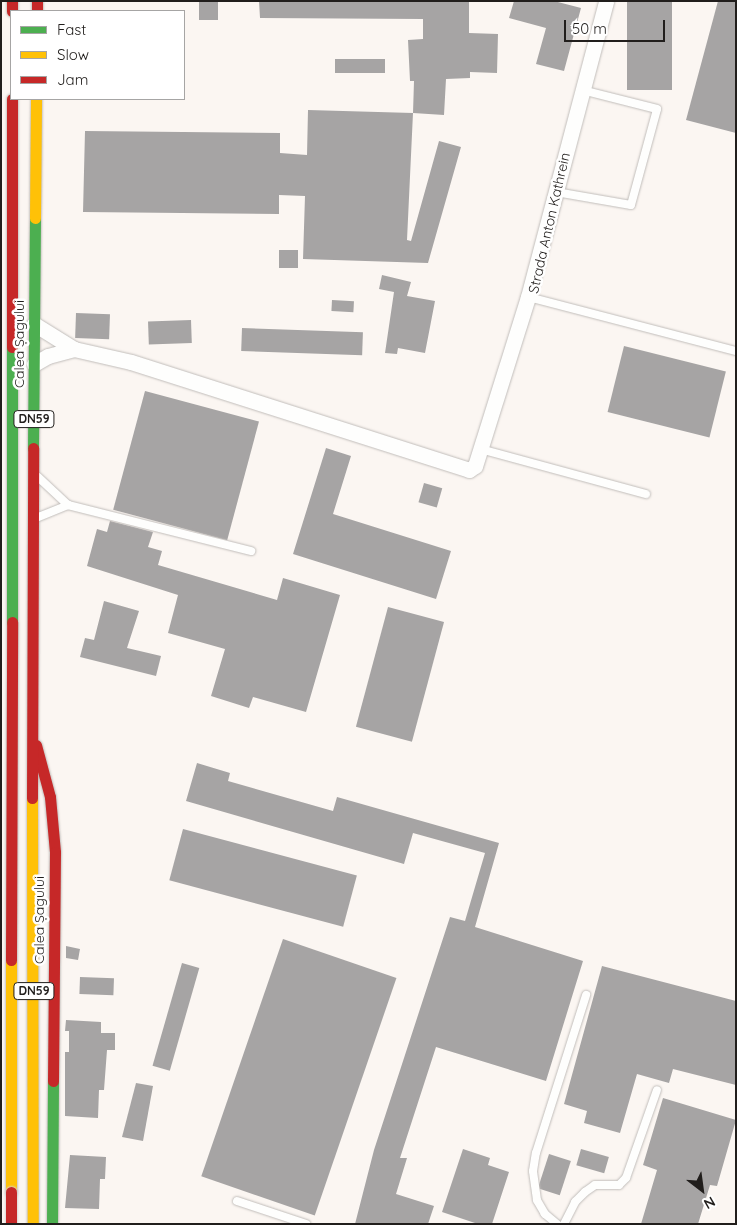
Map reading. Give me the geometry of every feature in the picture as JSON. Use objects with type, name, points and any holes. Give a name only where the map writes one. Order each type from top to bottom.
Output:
[{"type":"main road","name":"Calea Șagului","points":[[11,1224],[12,100]]},
{"type":"main road","name":"Calea Șagului","points":[[33,1224],[33,520],[36,100]]},
{"type":"main road","name":"Calea Șagului","points":[[34,739],[50,797],[55,852],[52,1224]]},
{"type":"main road","name":"Calea Șagului","points":[[1,787],[12,759]]},
{"type":"main road","points":[[1,1220],[11,1224]]},
{"type":"street","name":"Strada Anton Kathrein","points":[[528,298],[606,1]]},
{"type":"street","points":[[34,324],[74,349],[131,362],[462,470],[474,466],[528,298]]},
{"type":"street","points":[[34,364],[48,356],[74,349]]},
{"type":"lane","points":[[556,192],[631,206],[657,109],[582,90]]},
{"type":"lane","name":"Strada Anton Kathrein","points":[[528,298],[736,351]]},
{"type":"lane","points":[[480,449],[646,494]]},
{"type":"lane","points":[[34,472],[68,505],[250,551]]},
{"type":"lane","points":[[33,520],[47,511],[68,505]]},
{"type":"lane","points":[[557,1224],[545,1214],[537,1200],[533,1171],[536,1153],[586,995]]},
{"type":"lane","points":[[564,1224],[575,1202],[585,1192],[595,1185],[619,1185],[626,1178],[657,1090]]},
{"type":"lane","points":[[237,1201],[306,1224]]},
{"type":"building","points":[[199,1],[218,1],[218,20],[199,20]]},
{"type":"building","points":[[259,1],[469,1],[469,33],[498,34],[497,73],[470,72],[470,78],[446,79],[444,115],[413,113],[414,81],[410,81],[408,40],[423,39],[423,19],[260,18]]},
{"type":"building","points":[[514,1],[554,1],[581,8],[564,71],[536,64],[546,28],[509,18]]},
{"type":"building","points":[[627,1],[672,1],[672,90],[627,90]]},
{"type":"building","points":[[718,1],[736,1],[736,133],[686,120]]},
{"type":"building","points":[[335,59],[385,59],[385,73],[335,73]]},
{"type":"building","points":[[308,110],[413,113],[407,240],[411,241],[439,141],[461,147],[428,263],[303,259],[305,196],[279,195],[279,214],[83,212],[85,131],[280,133],[280,153],[307,155]]},
{"type":"building","points":[[279,250],[298,250],[298,268],[279,268]]},
{"type":"building","points":[[382,275],[411,282],[407,296],[435,301],[425,353],[398,348],[397,354],[385,353],[394,292],[379,289]]},
{"type":"building","points":[[332,300],[354,301],[353,312],[331,311]]},
{"type":"building","points":[[76,313],[110,314],[109,339],[75,338]]},
{"type":"building","points":[[191,320],[192,343],[149,344],[148,322]]},
{"type":"building","points":[[242,328],[363,332],[362,355],[241,351]]},
{"type":"building","points":[[624,346],[726,371],[709,437],[608,412]]},
{"type":"building","points":[[145,391],[259,422],[227,540],[113,510]]},
{"type":"building","points":[[326,448],[351,456],[333,514],[451,551],[436,599],[293,554]]},
{"type":"building","points":[[424,483],[442,488],[437,507],[418,502]]},
{"type":"building","points":[[110,521],[153,532],[148,547],[162,551],[158,565],[277,600],[283,578],[340,595],[306,712],[253,697],[249,708],[211,696],[225,649],[168,633],[178,595],[87,566],[97,529],[107,532]]},
{"type":"building","points":[[104,601],[139,611],[127,648],[161,656],[156,676],[80,657],[85,638],[94,640]]},
{"type":"building","points":[[388,607],[444,622],[412,742],[356,727]]},
{"type":"building","points":[[197,763],[230,773],[228,781],[333,811],[337,797],[499,843],[475,927],[583,961],[546,1081],[436,1047],[400,1158],[407,1158],[396,1194],[434,1206],[428,1224],[355,1224],[374,1150],[450,917],[465,921],[485,853],[413,833],[404,864],[186,801]]},
{"type":"building","points":[[183,829],[357,876],[343,927],[169,880]]},
{"type":"building","points":[[283,939],[396,978],[315,1215],[201,1176]]},
{"type":"building","points":[[66,946],[80,949],[78,960],[66,958]]},
{"type":"building","points":[[182,963],[199,968],[170,1071],[153,1066]]},
{"type":"building","points":[[602,966],[736,1001],[736,1085],[673,1069],[669,1083],[637,1074],[620,1133],[584,1123],[587,1111],[564,1104]]},
{"type":"building","points":[[80,977],[114,978],[113,995],[79,994]]},
{"type":"building","points":[[66,1020],[101,1022],[101,1033],[115,1033],[115,1050],[107,1050],[104,1090],[99,1090],[98,1118],[65,1116],[65,1052],[69,1052],[69,1031],[65,1031]]},
{"type":"building","points":[[136,1083],[153,1086],[143,1141],[122,1137]]},
{"type":"building","points":[[663,1098],[736,1120],[717,1186],[710,1185],[698,1224],[641,1224],[657,1170],[643,1165]]},
{"type":"building","points":[[463,1149],[490,1158],[488,1165],[509,1172],[492,1224],[478,1224],[442,1212]]},
{"type":"building","points":[[581,1149],[609,1157],[604,1173],[576,1165]]},
{"type":"building","points":[[549,1154],[571,1161],[560,1195],[538,1188]]},
{"type":"building","points":[[70,1155],[106,1157],[105,1179],[100,1179],[99,1209],[65,1208]]},
{"type":"traffic: fast","points":[[33,448],[35,218]]},
{"type":"traffic: fast","points":[[12,347],[12,622]]},
{"type":"traffic: fast","points":[[52,1224],[53,1081]]},
{"type":"traffic: slow","points":[[35,218],[36,100]]},
{"type":"traffic: slow","points":[[32,798],[33,1224]]},
{"type":"traffic: slow","points":[[11,960],[11,1192]]},
{"type":"traffic: jam","points":[[12,1],[12,10]]},
{"type":"traffic: jam","points":[[37,1],[37,10]]},
{"type":"traffic: jam","points":[[12,100],[12,347]]},
{"type":"traffic: jam","points":[[32,798],[33,448]]},
{"type":"traffic: jam","points":[[11,960],[12,622]]},
{"type":"traffic: jam","points":[[36,745],[50,797],[55,852],[53,1081]]},
{"type":"traffic: jam","points":[[11,1192],[11,1224]]}]
